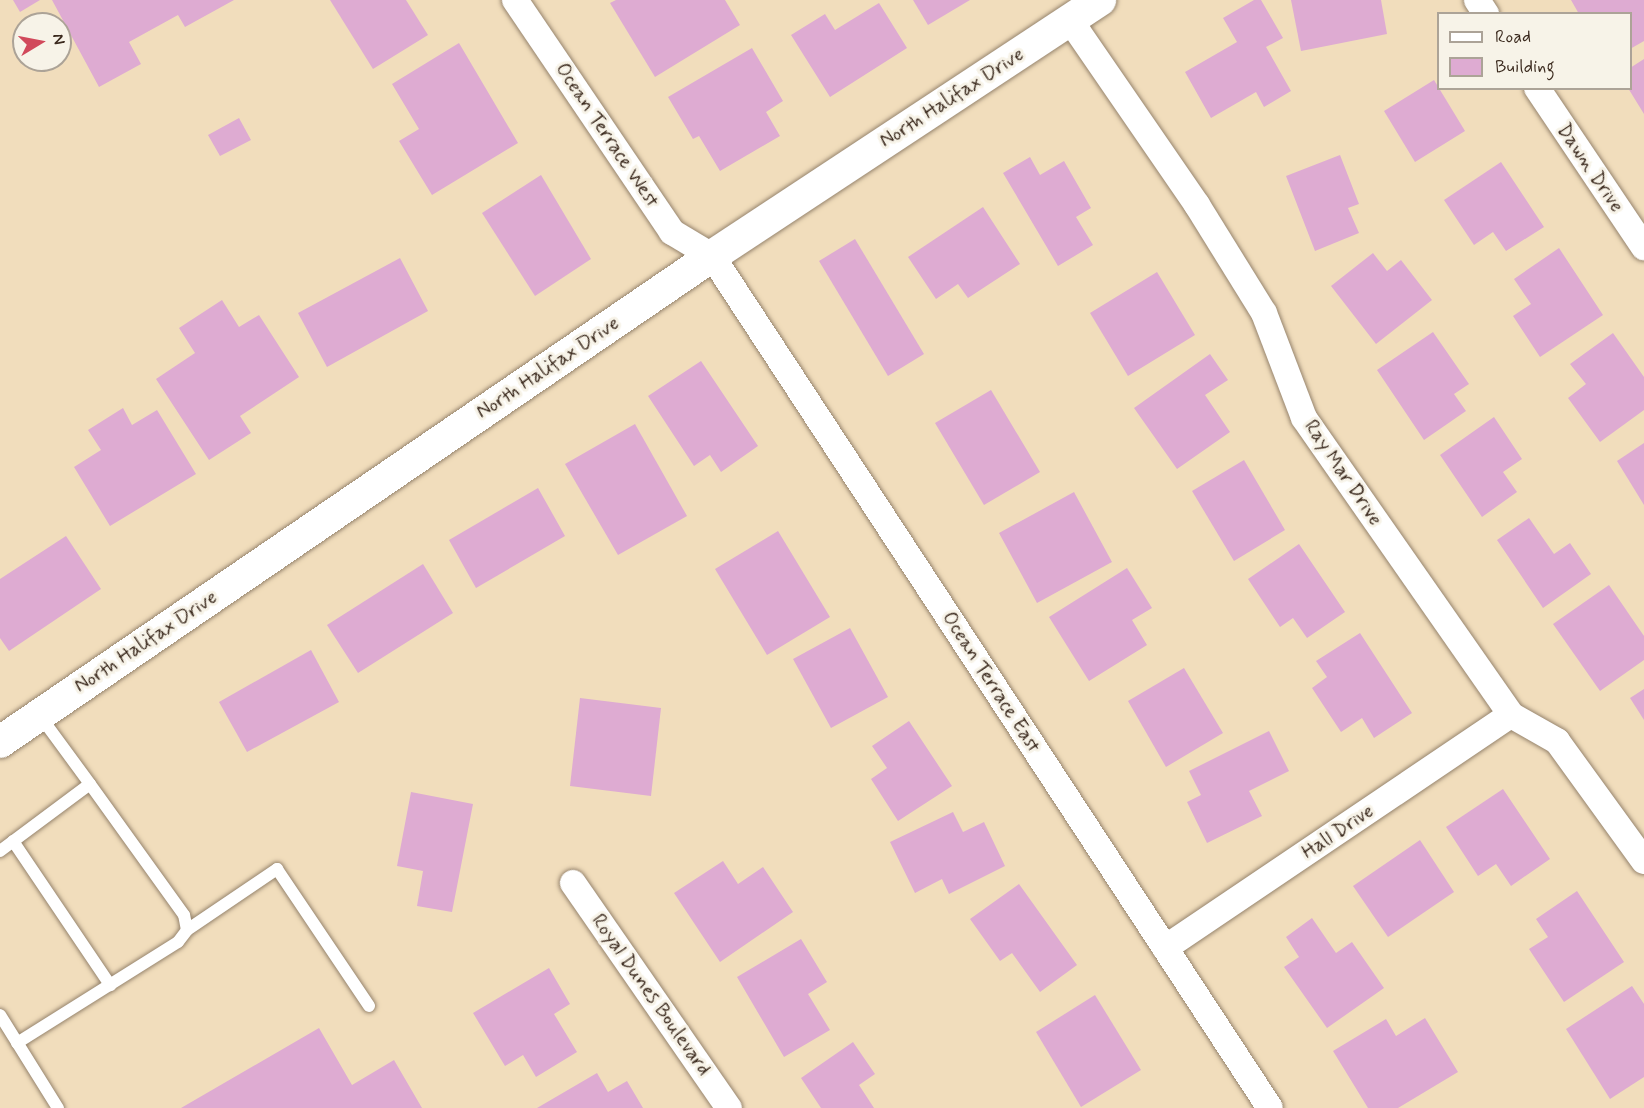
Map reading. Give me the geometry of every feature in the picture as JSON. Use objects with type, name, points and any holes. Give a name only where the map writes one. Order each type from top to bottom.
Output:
[{"type":"street","name":"Ocean Terrace West","points":[[515,0],[672,232],[712,256]]},
{"type":"street","name":"North Halifax Drive","points":[[0,742],[712,256],[1100,0]]},
{"type":"street","name":"Ray Mar Drive","points":[[1070,20],[1197,206],[1264,313],[1304,418],[1511,715],[1557,741],[1644,861]]},
{"type":"street","name":"Dawn Drive","points":[[1538,90],[1644,247]]},
{"type":"street","name":"Ocean Terrace East","points":[[712,256],[1270,1108]]},
{"type":"street","name":"Hall Drive","points":[[1165,948],[1511,715]]},
{"type":"street","name":"Royal Dunes Boulevard","points":[[573,883],[729,1108]]},
{"type":"lane","points":[[39,715],[184,915],[187,930]]},
{"type":"lane","points":[[0,851],[90,784]]},
{"type":"lane","points":[[13,841],[110,985]]},
{"type":"lane","points":[[17,1043],[178,942],[187,930],[277,869],[369,1006]]},
{"type":"lane","points":[[0,1016],[58,1108]]},
{"type":"building","points":[[13,0],[40,0],[20,12]]},
{"type":"building","points":[[52,0],[234,0],[185,27],[178,15],[129,42],[141,64],[99,87],[72,37],[72,12],[58,12]]},
{"type":"building","points":[[330,0],[406,0],[428,35],[373,69]]},
{"type":"building","points":[[616,0],[725,0],[740,25],[655,77],[610,3]]},
{"type":"building","points":[[913,0],[970,0],[928,25]]},
{"type":"building","points":[[1254,0],[1261,0],[1283,38],[1266,47],[1291,91],[1264,107],[1256,92],[1211,118],[1185,72],[1237,42],[1223,18]]},
{"type":"building","points":[[1291,0],[1381,0],[1387,34],[1301,51]]},
{"type":"building","points":[[1571,0],[1644,0],[1644,41],[1632,48],[1632,12],[1578,12]]},
{"type":"building","points":[[879,3],[907,48],[830,97],[791,35],[825,14],[835,30]]},
{"type":"building","points":[[459,43],[518,143],[432,195],[399,141],[419,129],[392,84]]},
{"type":"building","points":[[752,48],[783,101],[766,112],[780,136],[720,171],[699,136],[693,139],[668,97]]},
{"type":"building","points":[[1644,59],[1644,114],[1629,90],[1632,90],[1632,67]]},
{"type":"building","points":[[1434,80],[1437,90],[1440,90],[1465,131],[1415,162],[1384,111]]},
{"type":"building","points":[[239,118],[251,140],[220,156],[208,135]]},
{"type":"building","points":[[1340,155],[1359,204],[1348,208],[1359,233],[1315,251],[1286,176]]},
{"type":"building","points":[[1030,157],[1040,175],[1064,161],[1091,208],[1076,217],[1093,245],[1058,266],[1003,173]]},
{"type":"building","points":[[1501,162],[1544,227],[1506,251],[1493,232],[1474,245],[1444,200]]},
{"type":"building","points":[[541,175],[591,259],[535,296],[482,213]]},
{"type":"building","points":[[983,207],[1020,264],[968,298],[958,284],[936,299],[908,257]]},
{"type":"building","points":[[855,239],[924,354],[888,376],[819,261]]},
{"type":"building","points":[[1559,248],[1603,315],[1540,357],[1513,316],[1531,304],[1514,279]]},
{"type":"building","points":[[1373,253],[1387,271],[1401,260],[1432,300],[1376,344],[1331,286]]},
{"type":"building","points":[[400,258],[428,311],[327,367],[298,313]]},
{"type":"building","points":[[1157,272],[1195,335],[1128,376],[1090,313]]},
{"type":"building","points":[[222,300],[239,327],[259,315],[299,377],[240,416],[251,433],[209,460],[156,379],[195,353],[179,328]]},
{"type":"building","points":[[1433,332],[1469,384],[1454,394],[1466,411],[1424,440],[1377,370]]},
{"type":"building","points":[[1613,333],[1644,377],[1644,410],[1600,442],[1568,398],[1586,384],[1570,364]]},
{"type":"building","points":[[1210,354],[1228,380],[1205,395],[1230,432],[1177,469],[1134,408]]},
{"type":"building","points":[[701,361],[758,446],[721,472],[710,455],[694,466],[648,396]]},
{"type":"building","points":[[991,390],[1040,472],[984,505],[935,423]]},
{"type":"building","points":[[123,408],[132,425],[157,410],[196,474],[110,526],[74,467],[101,450],[88,430]]},
{"type":"building","points":[[1494,417],[1522,459],[1503,472],[1517,492],[1482,517],[1440,455]]},
{"type":"building","points":[[635,424],[687,516],[618,555],[565,464]]},
{"type":"building","points":[[1644,443],[1644,505],[1617,461]]},
{"type":"building","points":[[1244,460],[1285,530],[1234,561],[1192,491]]},
{"type":"building","points":[[538,488],[565,536],[476,588],[449,540]]},
{"type":"building","points":[[1074,492],[1112,562],[1037,603],[999,533]]},
{"type":"building","points":[[1529,518],[1554,554],[1570,543],[1591,574],[1543,608],[1497,540]]},
{"type":"building","points":[[778,531],[830,617],[767,655],[715,569]]},
{"type":"building","points":[[66,536],[101,589],[9,651],[0,638],[0,579]]},
{"type":"building","points":[[1299,544],[1345,612],[1307,638],[1293,618],[1280,627],[1248,579]]},
{"type":"building","points":[[423,564],[453,613],[358,673],[327,625]]},
{"type":"building","points":[[1127,568],[1152,608],[1132,620],[1147,645],[1089,681],[1049,617]]},
{"type":"building","points":[[1609,585],[1644,636],[1644,660],[1600,691],[1553,624]]},
{"type":"building","points":[[850,628],[888,697],[831,728],[793,659]]},
{"type":"building","points":[[1360,633],[1412,713],[1374,738],[1362,718],[1341,732],[1312,688],[1327,677],[1316,661]]},
{"type":"building","points":[[311,650],[339,702],[247,752],[219,702]]},
{"type":"building","points":[[1184,668],[1223,733],[1166,767],[1128,701]]},
{"type":"building","points":[[1644,689],[1644,720],[1630,698]]},
{"type":"building","points":[[580,698],[661,708],[651,796],[570,786]]},
{"type":"building","points":[[909,721],[952,786],[898,821],[871,779],[887,768],[872,746]]},
{"type":"building","points":[[1269,731],[1289,771],[1249,791],[1262,816],[1207,843],[1187,802],[1201,795],[1189,771]]},
{"type":"building","points":[[1503,789],[1550,859],[1511,886],[1496,864],[1478,876],[1446,827]]},
{"type":"building","points":[[411,792],[473,804],[452,912],[417,906],[423,871],[397,866]]},
{"type":"building","points":[[953,812],[963,832],[984,822],[1005,866],[949,894],[942,879],[915,893],[890,842]]},
{"type":"building","points":[[1420,840],[1454,892],[1388,937],[1353,886]]},
{"type":"building","points":[[723,861],[738,884],[763,867],[793,912],[720,962],[674,893]]},
{"type":"building","points":[[1019,884],[1077,965],[1040,992],[1012,953],[1000,961],[970,919]]},
{"type":"building","points":[[1577,891],[1624,962],[1564,1002],[1529,949],[1548,937],[1536,919]]},
{"type":"building","points":[[1312,918],[1336,953],[1352,942],[1384,988],[1327,1028],[1284,967],[1299,957],[1286,937]]},
{"type":"building","points":[[801,939],[827,982],[808,994],[830,1030],[784,1057],[737,977]]},
{"type":"building","points":[[549,968],[570,1004],[554,1014],[577,1052],[536,1077],[523,1055],[505,1066],[473,1013]]},
{"type":"building","points":[[1632,986],[1644,1004],[1644,1077],[1610,1099],[1566,1029]]},
{"type":"building","points":[[1095,995],[1141,1070],[1081,1107],[1036,1032]]},
{"type":"building","points":[[1425,1018],[1458,1072],[1398,1108],[1368,1108],[1333,1051],[1386,1019],[1396,1036]]},
{"type":"building","points":[[319,1028],[352,1085],[394,1060],[422,1108],[181,1108]]},
{"type":"building","points":[[853,1042],[875,1074],[859,1085],[874,1108],[821,1108],[801,1078]]},
{"type":"building","points":[[597,1073],[608,1092],[627,1081],[643,1108],[537,1108]]}]
